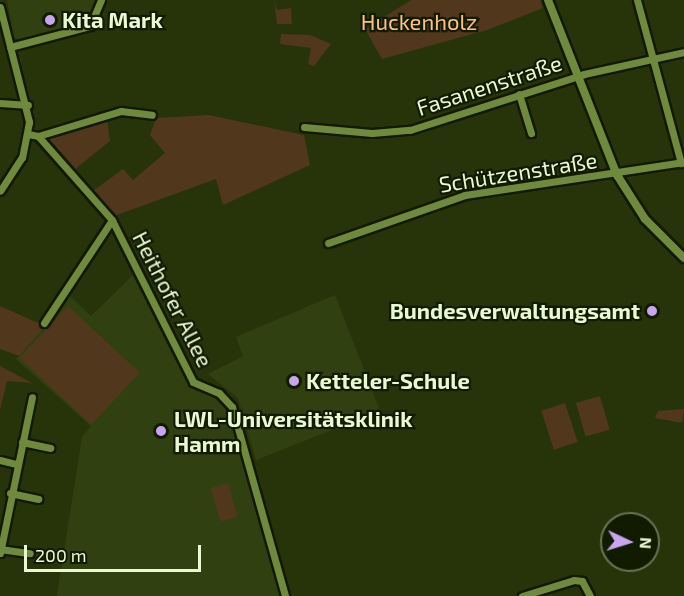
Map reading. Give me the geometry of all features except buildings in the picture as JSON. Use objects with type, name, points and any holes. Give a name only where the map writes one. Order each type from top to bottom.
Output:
[{"type":"street","points":[[10,47],[90,26],[101,0]]},
{"type":"street","points":[[548,0],[617,176],[645,219],[684,258]]},
{"type":"street","points":[[637,0],[682,163]]},
{"type":"street","points":[[0,7],[28,105],[28,134],[22,156],[0,191]]},
{"type":"street","name":"Fasanenstraße","points":[[304,127],[356,133],[410,130],[578,75],[684,52]]},
{"type":"street","points":[[519,94],[531,133]]},
{"type":"street","points":[[0,103],[28,105]]},
{"type":"street","points":[[28,134],[38,136],[121,111],[152,115]]},
{"type":"street","name":"Heithofer Allee","points":[[38,136],[112,220],[194,382],[219,393],[232,407],[285,596]]},
{"type":"street","name":"Schützenstraße","points":[[328,243],[465,195],[617,176],[682,163]]},
{"type":"street","points":[[44,323],[112,220]]},
{"type":"street","points":[[30,554],[0,551],[16,464],[32,397]]},
{"type":"street","points":[[22,442],[50,448]]},
{"type":"street","points":[[0,460],[16,464]]},
{"type":"street","points":[[10,493],[38,499]]},
{"type":"street","points":[[522,596],[579,580],[590,596]]},
{"type":"shaded area","name":"Kita Mark","points":[[7,0],[97,0],[87,23],[21,41],[14,37]]},
{"type":"shaded area","name":"LWL-Universitätsklinik Hamm","points":[[134,274],[196,390],[220,397],[232,415],[282,596],[57,596],[82,437],[91,426],[16,359],[70,296],[91,316]]},
{"type":"shaded area","name":"Ketteler-Schule","points":[[335,295],[380,411],[256,460],[238,398],[208,374],[243,356],[236,337]]},
{"type":"green space","points":[[274,0],[277,10],[291,8],[292,24],[277,24]]},
{"type":"green space","name":"Huckenholz","points":[[411,0],[540,0],[543,8],[487,30],[382,59],[365,29]]},
{"type":"green space","points":[[281,34],[310,35],[331,44],[314,66],[308,64],[311,48],[280,44]]},
{"type":"green space","points":[[209,115],[304,135],[310,165],[223,205],[216,179],[114,216],[93,191],[123,169],[133,180],[165,153],[150,135],[156,118]]},
{"type":"green space","points":[[107,118],[110,141],[74,170],[46,138]]},
{"type":"green space","points":[[0,306],[45,326],[19,356],[0,349]]},
{"type":"green space","points":[[68,306],[140,373],[91,425],[20,358]]},
{"type":"green space","points":[[0,366],[32,383],[7,381],[0,410]]},
{"type":"green space","points":[[600,396],[610,430],[586,437],[576,403]]},
{"type":"green space","points":[[565,403],[578,442],[554,450],[541,411]]},
{"type":"green space","points":[[684,409],[682,423],[655,418],[658,411]]},
{"type":"green space","points":[[228,483],[238,517],[220,522],[211,488]]},
{"type":"place","name":"Kita Mark","points":[[50,20]]},
{"type":"place","name":"Bundesverwaltungsamt","points":[[652,311]]},
{"type":"place","name":"Ketteler-Schule","points":[[294,381]]},
{"type":"place","name":"LWL-Universitätsklinik Hamm","points":[[161,431]]}]
